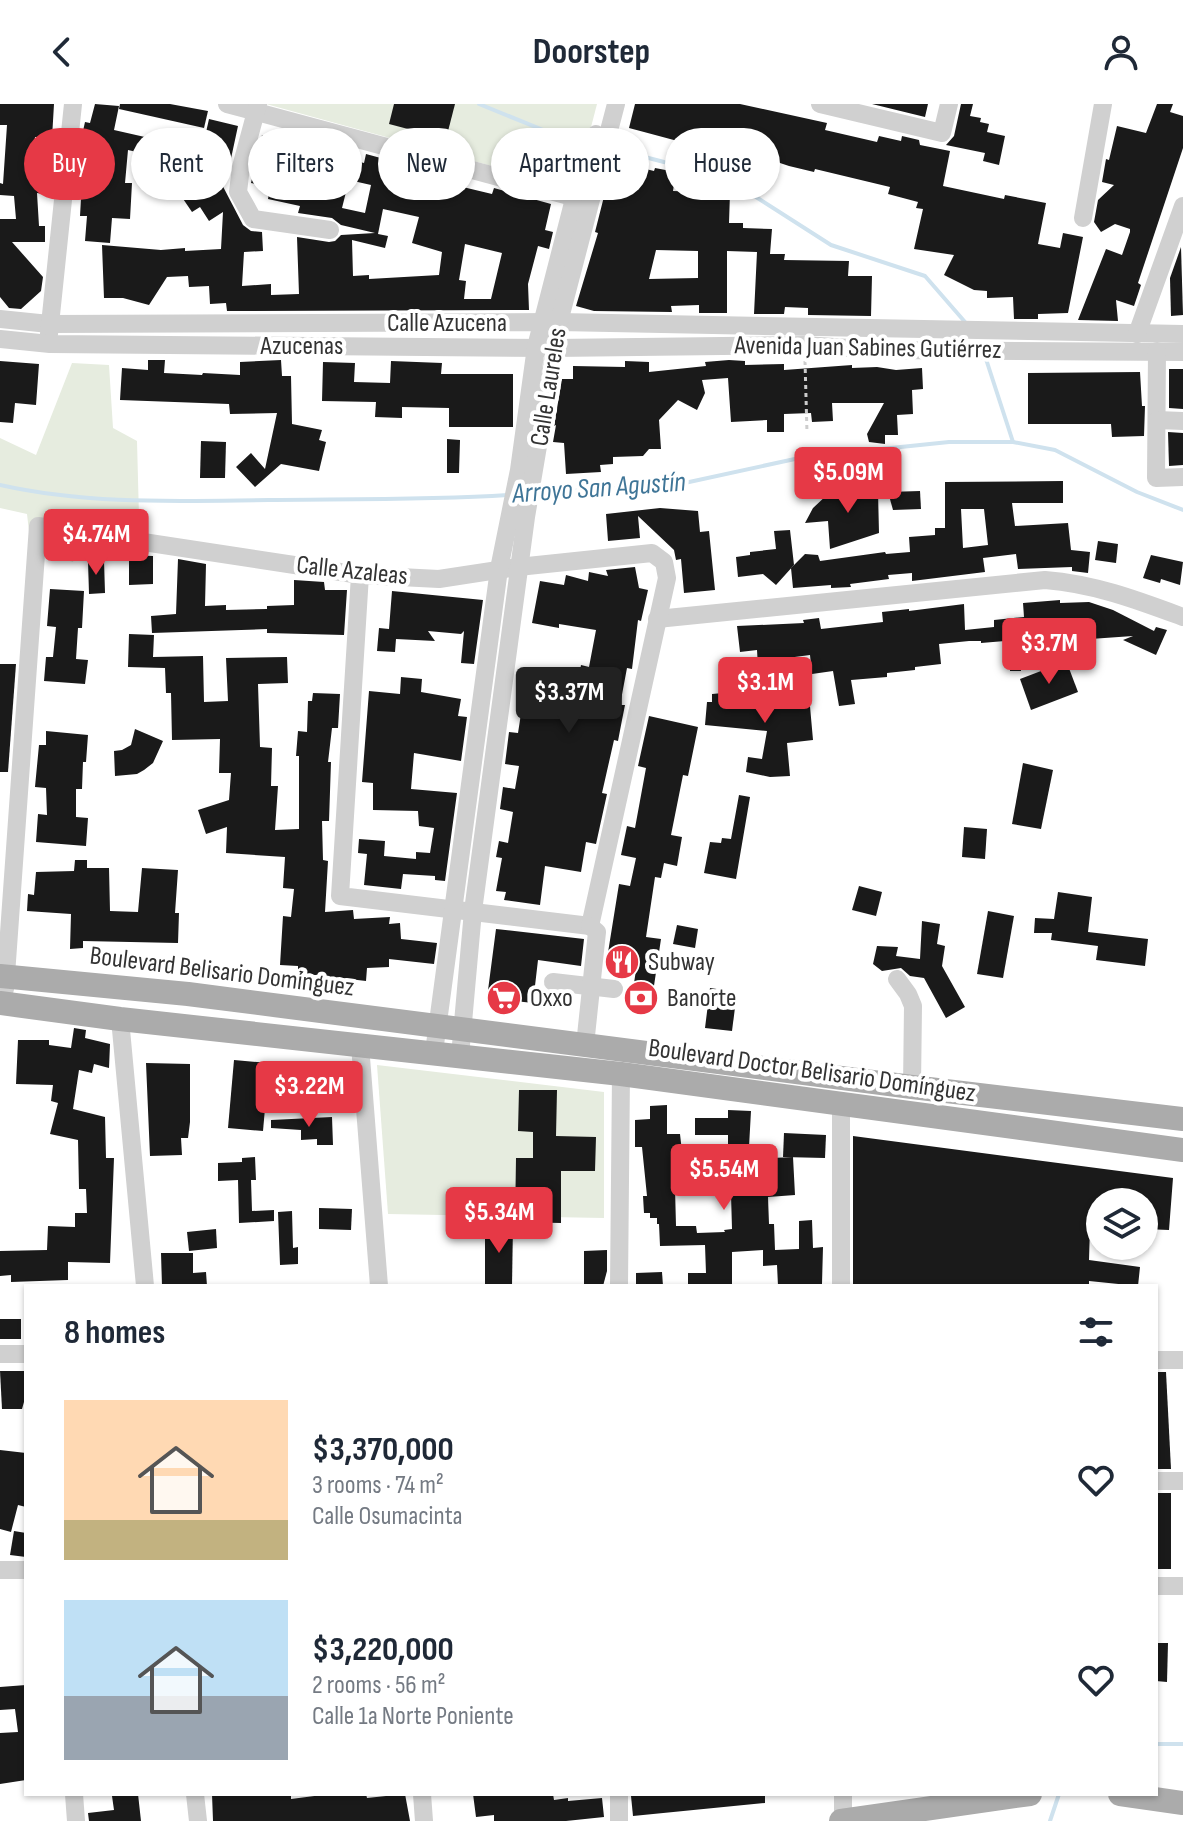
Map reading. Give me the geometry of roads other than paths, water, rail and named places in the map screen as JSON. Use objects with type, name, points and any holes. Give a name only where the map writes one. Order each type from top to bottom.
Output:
[{"type":"main road","name":"Boulevard Belisario Domínguez","points":[[4,976],[188,994],[438,1027]]},
{"type":"main road","points":[[1,1003],[120,1019],[434,1052]]},
{"type":"main road","name":"Boulevard Doctor Belisario Domínguez","points":[[438,1027],[1183,1119]]},
{"type":"main road","name":"Boulevard Doctor Belisario Domínguez","points":[[434,1052],[621,1074],[1183,1150]]},
{"type":"main road","points":[[843,1821],[1016,1796]]},
{"type":"main road","points":[[1134,1796],[1183,1803]]},
{"type":"street","points":[[0,339],[50,344],[49,324],[73,104]]},
{"type":"street","points":[[227,104],[257,108],[491,174]]},
{"type":"street","points":[[820,104],[942,133],[949,104]]},
{"type":"street","points":[[1083,218],[1103,104]]},
{"type":"street","points":[[257,108],[241,167],[238,192],[253,219],[330,230]]},
{"type":"street","name":"Calle Laureles","points":[[434,1052],[499,569],[518,517],[550,322],[583,200]]},
{"type":"street","points":[[1137,334],[1174,259],[1183,206]]},
{"type":"street","name":"Calle Azucena","points":[[0,319],[49,324],[550,322],[886,326],[978,328],[1076,341]]},
{"type":"street","points":[[879,350],[886,326]]},
{"type":"street","points":[[1076,341],[1137,334],[1183,334]]},
{"type":"street","name":"Avenida Juan Sabines Gutiérrez","points":[[545,347],[804,345],[879,350],[991,349],[1076,341],[1183,352]]},
{"type":"street","name":"Azucenas","points":[[50,344],[545,347]]},
{"type":"street","points":[[1157,351],[1156,478],[1183,477]]},
{"type":"street","points":[[1157,420],[1183,421]]},
{"type":"street","name":"Calle Laureles","points":[[460,1056],[473,911],[518,567],[518,517]]},
{"type":"street","name":"Calle Azaleas","points":[[4,976],[38,526],[360,575],[439,579],[499,569],[652,553],[664,562],[667,578],[657,619]]},
{"type":"street","points":[[360,575],[340,896],[590,926],[597,932],[585,1045]]},
{"type":"street","points":[[590,926],[657,619],[1045,580],[1106,589],[1183,617]]},
{"type":"street","points":[[1,1003],[4,976]]},
{"type":"street","points":[[897,979],[913,1006],[912,1087]]},
{"type":"street","points":[[553,982],[614,989]]},
{"type":"street","points":[[120,1019],[145,1284]]},
{"type":"street","points":[[360,1045],[379,1284]]},
{"type":"street","points":[[619,1284],[621,1074]]},
{"type":"street","points":[[841,1103],[841,1284]]},
{"type":"street","points":[[0,1354],[24,1354]]},
{"type":"street","points":[[1158,1360],[1183,1360]]},
{"type":"street","points":[[1158,1481],[1183,1481]]},
{"type":"street","points":[[0,1570],[24,1570]]},
{"type":"street","points":[[1158,1586],[1183,1586]]},
{"type":"street","points":[[74,1796],[76,1821]]},
{"type":"street","points":[[195,1796],[198,1821]]},
{"type":"street","points":[[422,1796],[424,1821]]},
{"type":"street","points":[[619,1796],[619,1821]]},
{"type":"street","points":[[843,1796],[843,1821]]},
{"type":"waterway","points":[[479,104],[538,128]]},
{"type":"waterway","points":[[649,158],[756,197],[831,245],[925,276],[965,322]]},
{"type":"waterway","points":[[985,356],[1013,442]]},
{"type":"waterway","name":"Arroyo San Agustín","points":[[537,493],[680,484],[804,457],[949,442],[1013,442],[1055,450],[1137,492],[1183,510]]},
{"type":"waterway","name":"Arroyo San Agustín","points":[[0,485],[67,496],[134,500],[508,495]]},
{"type":"waterway","points":[[1158,1744],[1183,1744]]},
{"type":"waterway","points":[[1050,1821],[1058,1796]]},
{"type":"place","name":"Subway","points":[[622,962]]},
{"type":"place","name":"Oxxo","points":[[504,998]]},
{"type":"place","name":"Banorte","points":[[641,998]]}]
